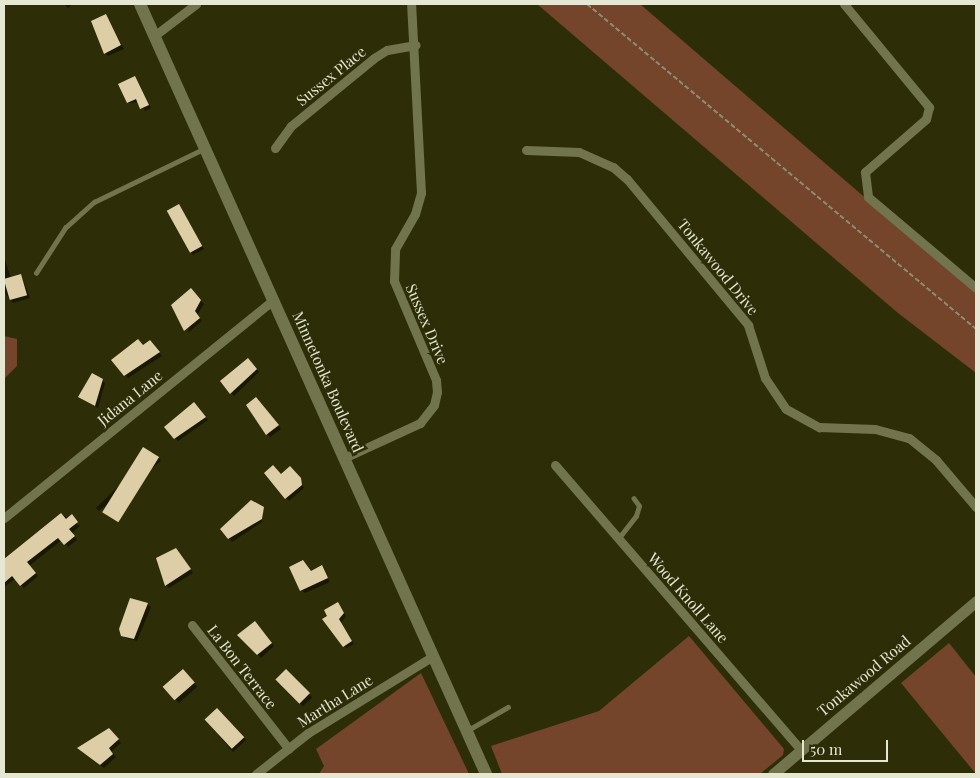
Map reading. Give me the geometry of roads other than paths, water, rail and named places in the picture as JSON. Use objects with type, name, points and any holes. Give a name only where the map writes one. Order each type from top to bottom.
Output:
[{"type":"main road","name":"Minnetonka Boulevard","points":[[140,4],[486,774]]},
{"type":"street","points":[[154,36],[196,4]]},
{"type":"street","name":"Sussex Drive","points":[[344,458],[420,423],[434,404],[437,392],[436,380],[394,280],[395,250],[415,214],[421,193],[416,44],[411,4]]},
{"type":"street","points":[[844,4],[929,106],[926,119],[865,172],[868,197],[976,288]]},
{"type":"street","name":"Sussex Place","points":[[275,148],[291,126],[374,58],[387,50],[416,44]]},
{"type":"street","name":"Tonkawood Drive","points":[[526,150],[579,152],[596,158],[627,179],[748,325],[765,378],[786,409],[819,427],[874,429],[909,438],[936,460],[976,507]]},
{"type":"street","name":"Jidana Lane","points":[[4,518],[273,300]]},
{"type":"street","name":"Wood Knoll Lane","points":[[555,465],[800,749]]},
{"type":"street","name":"Tonkawood Road","points":[[773,774],[800,749],[976,601]]},
{"type":"street","name":"La Bon Terrace","points":[[192,625],[290,749]]},
{"type":"street","name":"Martha Lane","points":[[256,774],[290,749],[433,656]]},
{"type":"lane","points":[[36,273],[65,228],[94,202],[205,149]]},
{"type":"lane","points":[[618,539],[636,516],[639,506],[634,500]]},
{"type":"lane","points":[[467,731],[508,707]]}]
